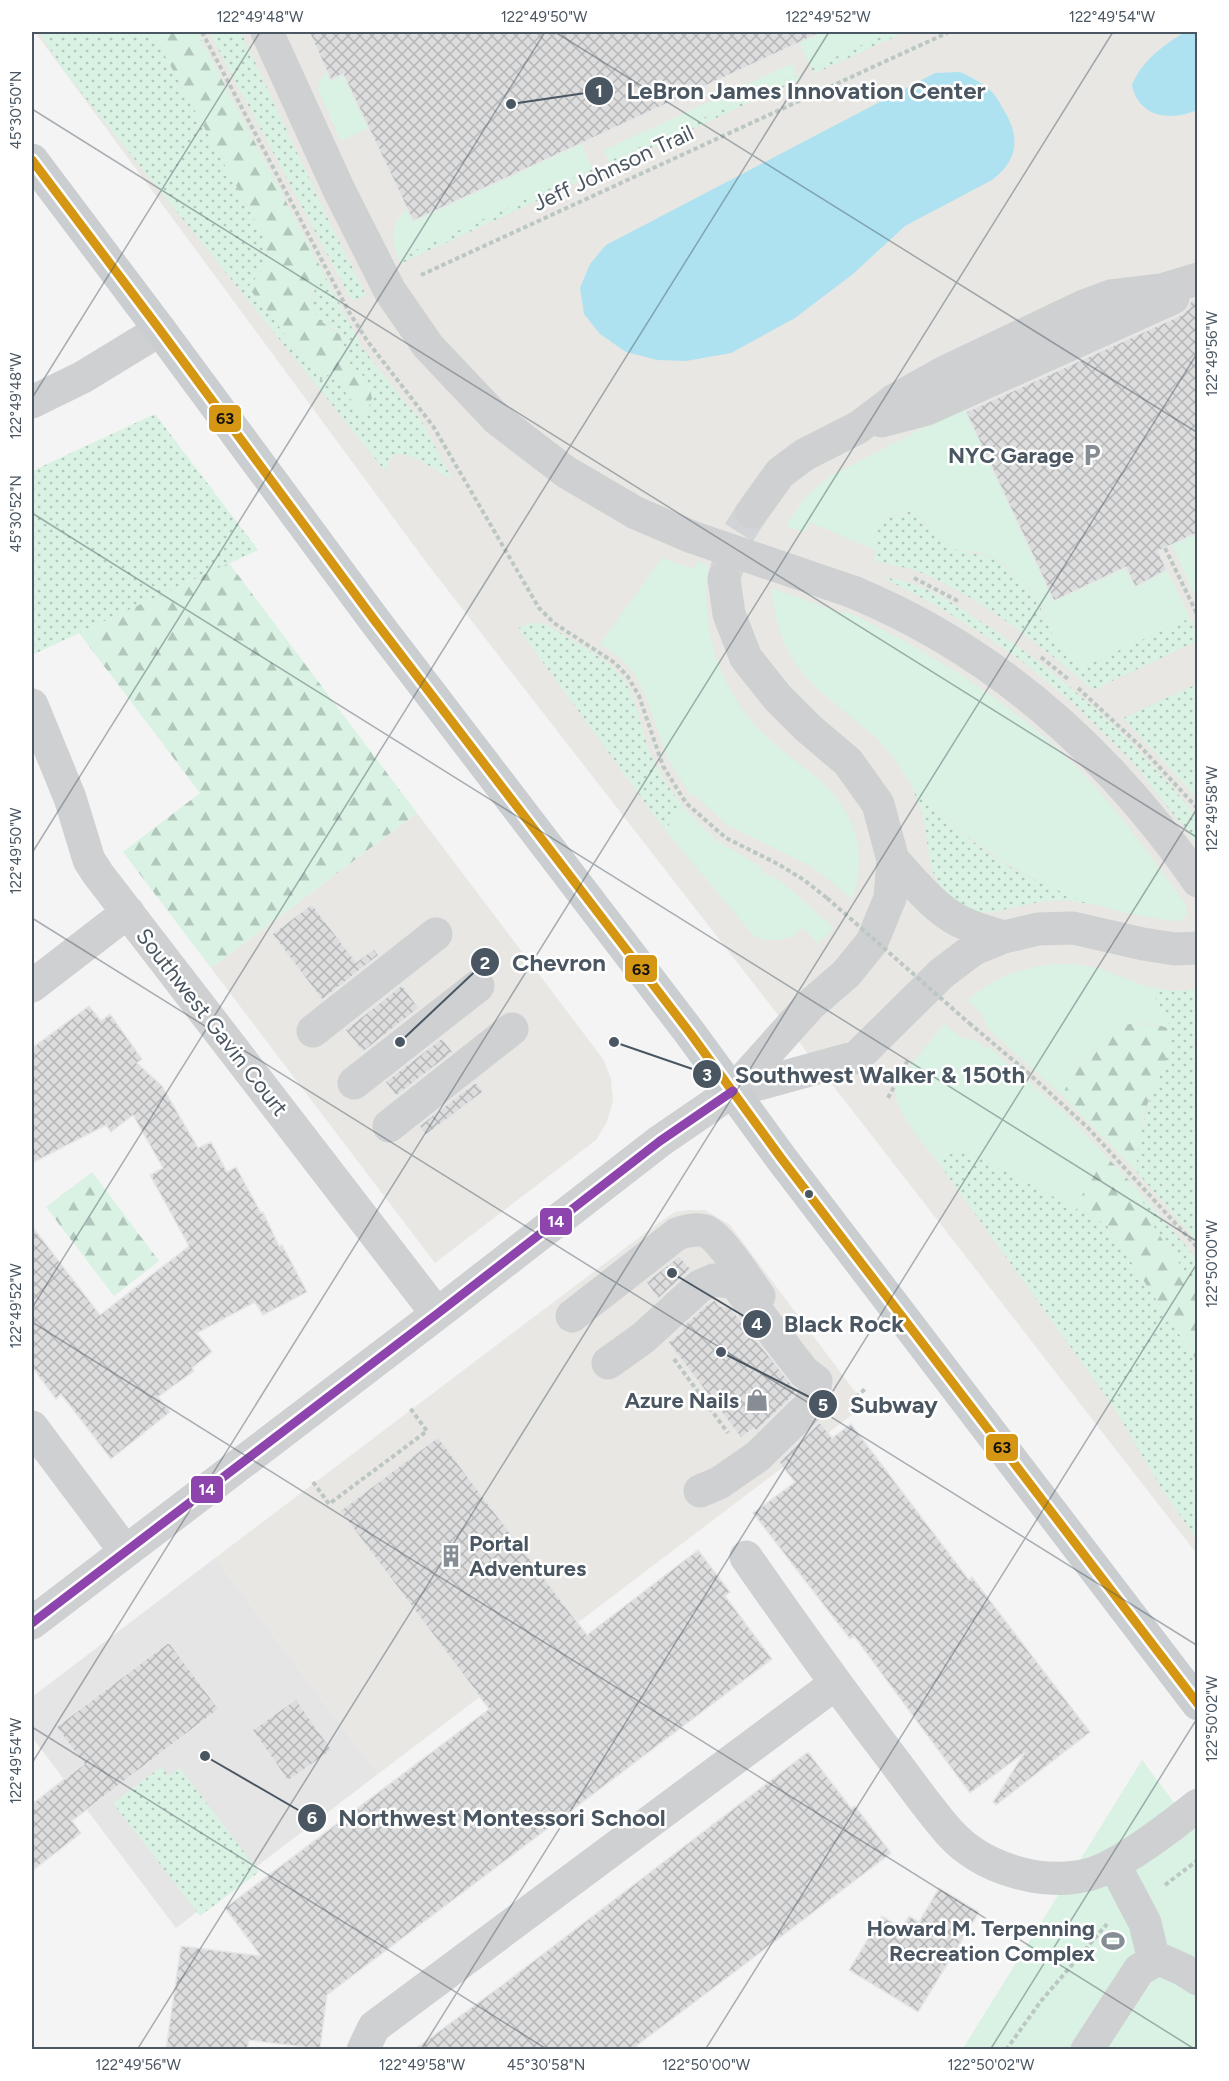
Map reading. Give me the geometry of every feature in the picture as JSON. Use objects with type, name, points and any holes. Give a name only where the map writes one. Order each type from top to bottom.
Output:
[{"type":"main road","points":[[32,160],[375,621],[1197,1704]]},
{"type":"street","points":[[267,32],[339,190],[390,291],[428,346],[465,387],[505,425],[566,472],[636,513],[692,537],[853,592],[914,620],[956,645],[1037,702],[1077,737],[1149,814],[1197,881]]},
{"type":"street","points":[[752,512],[780,473],[804,455],[859,427],[893,401],[945,372],[1084,306],[1112,296],[1161,290],[1194,290]]},
{"type":"street","points":[[859,427],[927,409],[988,388],[1037,360],[1194,290]]},
{"type":"street","points":[[32,402],[83,377],[160,330]]},
{"type":"street","points":[[32,1623],[660,1141],[733,1090],[810,1005],[846,974],[872,942],[890,898],[893,860],[878,804],[848,762],[808,728],[778,698],[746,658],[729,614],[724,579]]},
{"type":"street","name":"Southwest Gavin Court","points":[[32,705],[39,745],[70,798],[89,860],[98,874],[437,1314]]},
{"type":"street","points":[[893,860],[920,889],[951,916],[966,925],[1004,937]]},
{"type":"street","points":[[32,986],[128,912]]},
{"type":"street","points":[[733,1090],[857,1057],[942,973],[974,949],[1004,937],[1038,929],[1073,928],[1143,944],[1175,949],[1197,948]]},
{"type":"street","points":[[313,1031],[436,934]]},
{"type":"street","points":[[354,1083],[478,986]]},
{"type":"street","points":[[389,1126],[512,1029]]},
{"type":"street","points":[[572,1316],[677,1234],[691,1229],[705,1231],[718,1240],[811,1365],[816,1381],[814,1396],[808,1407],[758,1456],[719,1483],[700,1491]]},
{"type":"street","points":[[608,1363],[651,1330],[700,1286],[714,1280],[735,1284],[804,1372],[816,1381]]},
{"type":"street","points":[[32,1426],[125,1551]]},
{"type":"street","points":[[746,1557],[835,1684],[950,1833],[978,1857],[1004,1870],[1036,1876],[1066,1877],[1091,1874],[1114,1864],[1197,1804]]},
{"type":"street","points":[[363,2049],[374,2027],[835,1684]]},
{"type":"street","points":[[1114,1864],[1145,1923],[1154,1961]]},
{"type":"street","points":[[1087,2049],[1139,1970],[1154,1961],[1164,1961],[1184,1970],[1197,1980]]},
{"type":"path","points":[[202,32],[349,312],[368,342],[433,426],[539,608],[554,623],[615,663],[628,677],[639,696],[663,766],[686,803],[726,838],[778,864],[827,898],[1026,1071],[1088,1128],[1197,1248]]},
{"type":"path","name":"Jeff Johnson Trail","points":[[429,283],[423,274],[949,32]]},
{"type":"path","points":[[1165,548],[1197,616]]},
{"type":"path","points":[[952,1013],[960,1005]]},
{"type":"path","points":[[888,1098],[911,1055]]},
{"type":"path","points":[[651,1330],[729,1434]]},
{"type":"path","points":[[313,1482],[329,1504],[427,1431],[410,1408]]},
{"type":"path","points":[[1159,1889],[1197,1860]]},
{"type":"path","points":[[1006,2049],[1054,1986],[1113,1917]]},
{"type":"shaded area","points":[[35,32],[1197,32],[1197,1554],[429,566]]},
{"type":"shaded area","points":[[417,813],[603,1059],[611,1079],[613,1101],[607,1122],[596,1140],[435,1263],[211,968]]},
{"type":"shaded area","points":[[705,1210],[730,1225],[865,1405],[378,1774],[215,1558],[657,1224],[675,1212]]},
{"type":"shaded area","points":[[215,1558],[378,1774],[176,1928],[32,1737],[32,1697]]},
{"type":"green space","points":[[39,32],[152,32],[262,233],[267,250],[266,262],[249,287],[321,380],[330,373],[364,377],[347,360],[341,337],[334,329],[317,319],[313,313],[311,300],[325,276],[363,349],[421,420],[452,479],[404,454],[397,454],[391,458],[386,472],[67,75]]},
{"type":"green space","points":[[152,32],[197,32],[325,276],[313,291],[310,301],[318,319],[340,335],[347,360],[369,385],[372,398],[365,417],[330,373],[321,380],[248,287],[266,263],[267,250],[262,233]]},
{"type":"green space","points":[[209,32],[241,32],[366,295],[352,301]]},
{"type":"green space","points":[[822,32],[890,32],[811,68],[799,42]]},
{"type":"green space","points":[[890,32],[905,32],[814,74],[811,68]]},
{"type":"green space","points":[[791,64],[797,75],[609,161],[604,150]]},
{"type":"green space","points":[[327,72],[331,80],[343,74],[368,128],[341,141],[318,90],[319,82]]},
{"type":"green space","points":[[797,75],[799,80],[612,166],[609,161]]},
{"type":"green space","points":[[581,143],[592,169],[398,258],[394,244],[395,226],[407,209],[413,221]]},
{"type":"green space","points":[[592,169],[595,174],[400,264],[398,258]]},
{"type":"green space","points":[[963,407],[1054,601],[1126,567],[1135,586],[1167,570],[1190,618],[1082,667],[1057,641],[1035,596],[1016,574],[1000,561],[987,555],[945,544],[912,512],[897,514],[882,524],[874,538],[878,546],[877,551],[810,522],[804,533],[786,526],[804,499],[827,478]]},
{"type":"green space","points":[[155,414],[258,550],[32,655],[32,471]]},
{"type":"green space","points":[[910,511],[916,513],[925,525],[957,550],[992,557],[1021,578],[1035,596],[1047,623],[1082,667],[1190,618],[1197,634],[1197,641],[1093,690],[1012,625],[968,596],[916,571],[874,560],[878,547],[874,538],[879,527],[893,516]]},
{"type":"green space","points":[[1197,533],[1197,600],[1172,545]]},
{"type":"green space","points":[[662,558],[693,569],[697,561],[708,565],[706,587],[709,629],[720,669],[740,706],[753,723],[826,787],[838,800],[847,815],[858,845],[859,862],[853,899],[811,866],[727,825],[695,795],[692,797],[668,759],[645,694],[634,673],[619,657],[600,644]]},
{"type":"green space","points":[[229,563],[417,813],[211,968],[123,852],[200,793],[79,633]]},
{"type":"green space","points":[[882,577],[909,583],[946,600],[1038,661],[1067,685],[1149,761],[1197,817],[1197,845],[1133,762],[1073,703],[1018,658],[987,637],[939,607]]},
{"type":"green space","points":[[771,588],[845,614],[846,611],[878,627],[971,682],[1029,724],[1082,773],[1110,804],[1186,905],[1187,915],[1179,921],[1140,916],[1103,907],[1033,878],[970,837],[941,813],[913,785],[879,740],[828,698],[802,672],[785,644],[779,628]]},
{"type":"green space","points":[[533,623],[544,624],[554,629],[599,657],[622,678],[635,702],[651,755],[663,778],[683,807],[665,830],[518,628]]},
{"type":"green space","points":[[1197,684],[1197,798],[1123,718]]},
{"type":"green space","points":[[910,782],[963,833],[997,859],[1046,885],[1098,905],[1061,900],[1044,901],[984,913],[966,908],[944,892],[931,869],[923,815]]},
{"type":"green space","points":[[683,807],[717,841],[762,867],[761,871],[782,882],[834,928],[818,944],[803,927],[793,936],[780,940],[767,940],[754,936],[665,830]]},
{"type":"green space","points":[[1054,964],[1076,964],[1102,969],[1147,987],[1156,999],[1171,1029],[1145,1024],[1119,1026],[1107,1043],[1086,1054],[1062,1095],[988,1029],[982,1013],[967,1001],[1007,975]]},
{"type":"green space","points":[[1147,987],[1177,991],[1197,989],[1197,1034],[1193,1044],[1198,1054],[1197,1241],[1136,1171],[1139,1136],[1171,1029],[1156,999]]},
{"type":"green space","points":[[944,1024],[960,1037],[976,1041],[987,1049],[989,1047],[1067,1115],[1104,1154],[1075,1208],[978,1157],[957,1153],[937,1161],[908,1123],[897,1102],[897,1082]]},
{"type":"green space","points":[[1130,1024],[1162,1026],[1171,1029],[1165,1062],[1144,1114],[1136,1171],[1062,1095],[1076,1068],[1087,1054],[1107,1043],[1119,1026]]},
{"type":"green space","points":[[951,1152],[963,1152],[978,1157],[1106,1224],[1197,1361],[1197,1540],[1163,1491],[1113,1406],[937,1161]]},
{"type":"green space","points":[[1104,1154],[1137,1189],[1155,1229],[1197,1289],[1197,1361],[1106,1224],[1075,1208]]},
{"type":"green space","points":[[92,1172],[159,1261],[114,1296],[46,1207]]},
{"type":"green space","points":[[1137,1189],[1197,1259],[1197,1289],[1155,1229]]},
{"type":"green space","name":"Howard M. Terpenning Recreation Complex","points":[[1142,1760],[1197,1833],[1197,2049],[962,2050]]},
{"type":"green space","points":[[161,1767],[169,1776],[180,1768],[259,1872],[200,1916],[113,1803]]},
{"type":"water","points":[[1185,32],[1197,32],[1197,110],[1177,116],[1157,114],[1141,104],[1135,96],[1132,85],[1148,61]]},
{"type":"water","points":[[960,72],[977,80],[992,92],[1008,117],[1012,127],[1014,146],[1008,164],[992,180],[905,226],[853,274],[795,318],[731,353],[686,361],[657,360],[626,352],[600,334],[584,314],[580,288],[590,264],[606,245],[935,73]]},
{"type":"building","points":[[309,32],[822,32],[413,221],[343,74],[331,80]]},
{"type":"building","name":"NYC Garage","points":[[1197,299],[1197,533],[1158,551],[1167,570],[1135,587],[1126,567],[1054,601],[966,412],[1181,315],[1188,309],[1191,301]]},
{"type":"building","points":[[312,904],[356,962],[374,949],[379,955],[322,1000],[272,934]]},
{"type":"building","points":[[402,985],[419,1008],[363,1052],[345,1030]]},
{"type":"building","points":[[89,1006],[101,1021],[110,1014],[142,1059],[137,1063],[162,1086],[198,1148],[211,1142],[227,1172],[236,1167],[307,1292],[263,1315],[255,1302],[197,1333],[212,1352],[192,1368],[194,1371],[158,1397],[170,1412],[111,1459],[61,1394],[56,1399],[32,1367],[32,1226],[100,1315],[189,1246],[150,1175],[163,1168],[133,1115],[111,1132],[106,1125],[32,1163],[32,1048]]},
{"type":"building","points":[[442,1038],[453,1052],[396,1096],[385,1082]]},
{"type":"building","points":[[476,1082],[483,1092],[426,1135],[419,1126]]},
{"type":"building","points":[[679,1256],[691,1269],[658,1299],[646,1282]]},
{"type":"building","points":[[715,1300],[719,1306],[730,1307],[796,1390],[793,1396],[756,1431],[754,1428],[741,1438],[668,1342],[683,1331],[681,1328],[710,1302]]},
{"type":"building","points":[[820,1422],[832,1438],[851,1424],[969,1580],[972,1577],[1090,1732],[996,1805],[993,1802],[1025,1752],[970,1793],[854,1636],[850,1639],[753,1513],[795,1482],[779,1462]]},
{"type":"building","points":[[438,1437],[587,1635],[698,1550],[730,1592],[725,1596],[772,1659],[327,1995],[320,2049],[249,2040],[247,2049],[166,2049],[181,1946],[261,1956],[225,1908],[489,1709],[340,1511]]},
{"type":"building","points":[[169,1642],[219,1709],[72,1821],[81,1833],[32,1871],[32,1804],[84,1764],[56,1727]]},
{"type":"building","points":[[296,1699],[332,1750],[288,1781],[252,1730]]},
{"type":"building","points":[[808,1752],[851,1808],[855,1806],[891,1853],[724,1980],[632,2049],[415,2049],[501,1986]]},
{"type":"building","points":[[939,1888],[979,1912],[918,2012],[849,1970],[882,1916],[901,1928],[909,1916],[919,1922]]},
{"type":"tunnel","points":[[724,579],[736,537],[752,512]]},
{"type":"transit line","name":"63","points":[[32,160],[375,621],[1198,1704]]},
{"type":"transit line","name":"14","points":[[32,1623],[660,1141],[733,1091]]},
{"type":"place","name":"LeBron James Innovation Center","points":[[511,104]]},
{"type":"place","name":"NYC Garage","points":[[1092,455]]},
{"type":"place","name":"Chevron","points":[[400,1042]]},
{"type":"place","name":"Southwest Walker & 150th","points":[[614,1042]]},
{"type":"place","name":"Black Rock","points":[[672,1273]]},
{"type":"place","name":"Subway","points":[[721,1352]]},
{"type":"place","name":"Azure Nails","points":[[757,1400]]},
{"type":"place","name":"Portal Adventures","points":[[451,1556]]},
{"type":"place","name":"Northwest Montessori School","points":[[205,1756]]},
{"type":"place","name":"Howard M. Terpenning Recreation Complex","points":[[1113,1941]]}]
